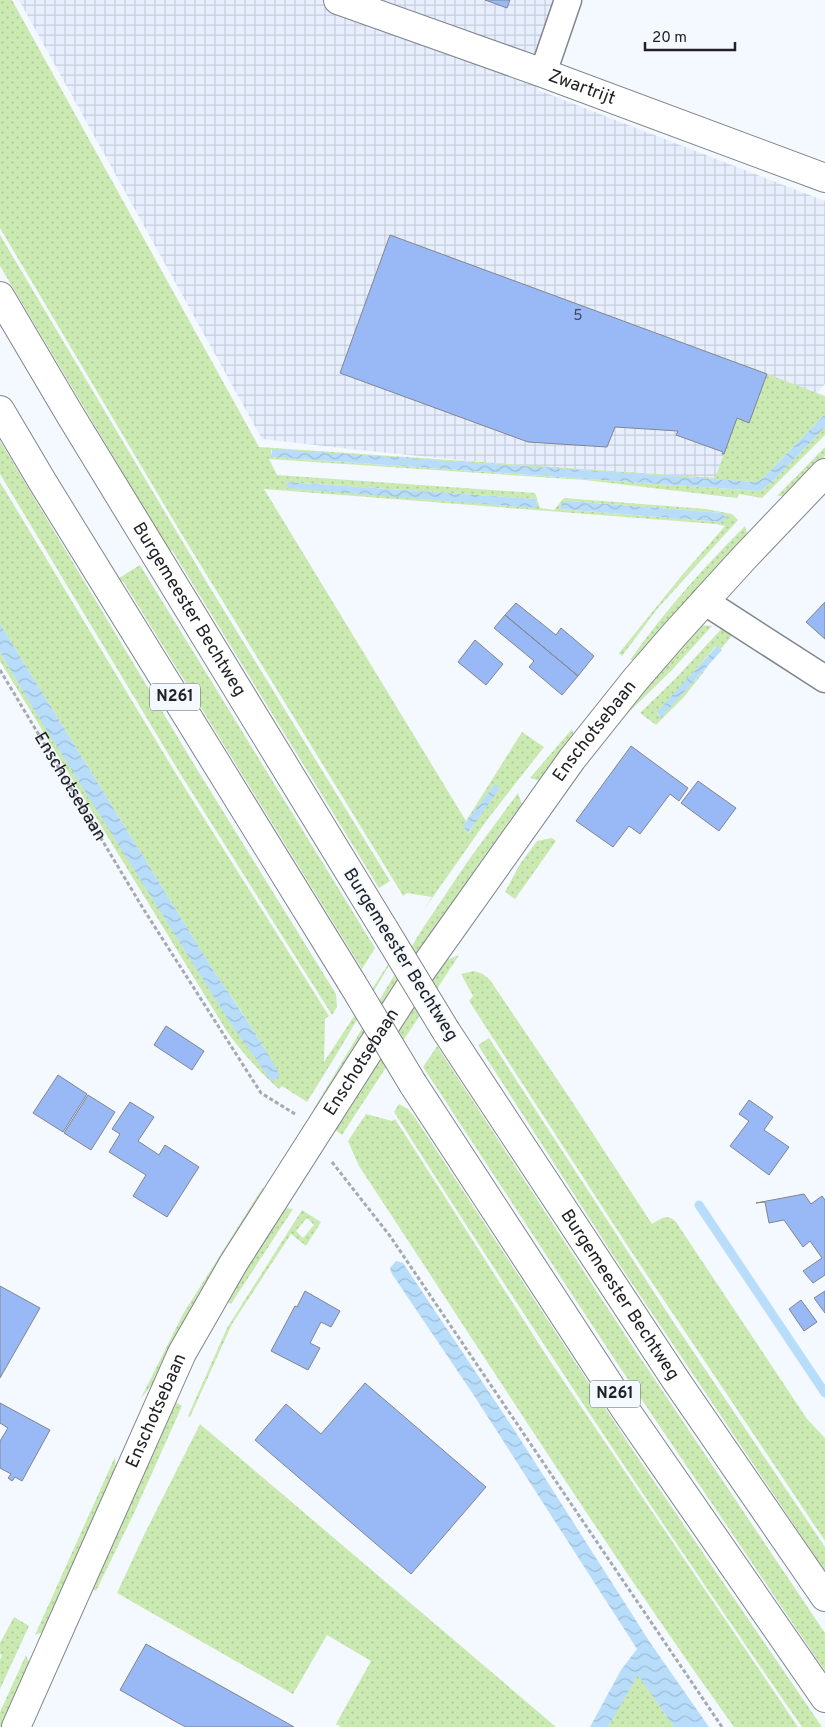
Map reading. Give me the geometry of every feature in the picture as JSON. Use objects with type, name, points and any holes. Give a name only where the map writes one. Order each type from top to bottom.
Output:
[{"type":"main road","name":"Zwartrijt","points":[[338,0],[543,73],[825,178]]},
{"type":"main road","name":"Burgemeester Bechtweg","points":[[0,296],[74,422],[446,1030],[677,1382],[825,1597]]},
{"type":"main road","name":"N261","points":[[0,410],[42,482],[413,1084],[627,1412],[825,1698]]},
{"type":"main road","name":"Enschotsebaan","points":[[16,1727],[182,1353],[308,1128],[572,759],[635,680],[704,601],[825,473]]},
{"type":"street","points":[[543,73],[568,0]]},
{"type":"street","points":[[704,601],[825,678]]},
{"type":"path","name":"Enschotsebaan","points":[[0,670],[144,910],[261,1093],[308,1128]]},
{"type":"path","points":[[308,1128],[390,1236],[722,1727]]},
{"type":"shaded area","points":[[19,0],[572,0],[538,90],[825,201],[825,384],[733,487],[262,439]]},
{"type":"green space","points":[[0,0],[12,0],[259,447],[715,478],[737,418],[749,422],[767,374],[825,396],[825,414],[757,482],[271,450],[271,457],[760,491],[771,483],[825,427],[825,435],[762,498],[739,494],[737,498],[585,480],[269,459],[277,475],[535,493],[540,508],[554,510],[564,498],[706,509],[732,514],[738,520],[658,608],[622,656],[619,653],[725,526],[264,489],[466,821],[522,732],[544,747],[487,820],[423,911],[432,897],[407,893],[403,896],[178,528],[0,228]],"holes":[[[287,482],[536,499],[537,500],[535,508]],[[569,501],[722,513],[725,518],[722,522],[560,509],[562,503]],[[495,784],[469,833],[464,826]]]},
{"type":"green space","points":[[0,235],[209,586],[390,881],[379,888],[172,550],[170,552],[0,266]]},
{"type":"green space","points":[[0,441],[195,766],[336,994],[337,1007],[332,1015],[181,775],[0,474]]},
{"type":"green space","points":[[825,447],[825,456],[787,496],[777,496]]},
{"type":"green space","points":[[0,482],[178,777],[329,1016],[325,1019],[324,1062],[404,940],[307,1102],[282,1086],[279,1089],[251,1061],[226,1030],[0,661],[0,652],[192,961],[272,1081],[265,1049],[215,973],[0,624]]},
{"type":"green space","points":[[745,526],[748,537],[637,660],[630,660],[684,591]]},
{"type":"green space","points":[[140,565],[375,948],[362,969],[123,581],[121,582],[119,578]]},
{"type":"green space","points":[[699,625],[712,626],[672,670],[627,714],[624,710]]},
{"type":"green space","points":[[724,626],[734,633],[721,649],[716,646],[657,714],[661,717],[710,664],[684,697],[656,725],[640,713],[676,678]]},
{"type":"green space","points":[[572,729],[574,737],[540,781],[530,778]]},
{"type":"green space","points":[[518,793],[522,804],[443,917],[318,1109],[313,1110],[421,931],[470,858]]},
{"type":"green space","points":[[552,838],[556,841],[515,899],[505,892],[520,864],[537,841]]},
{"type":"green space","points":[[459,955],[342,1135],[334,1129],[441,962]]},
{"type":"green space","points":[[474,971],[483,974],[490,980],[652,1224],[667,1217],[676,1222],[807,1419],[825,1438],[825,1541],[627,1245],[469,1001],[473,996],[461,974]]},
{"type":"green space","points":[[489,1038],[674,1323],[825,1547],[825,1571],[613,1255],[478,1045]]},
{"type":"green space","points":[[437,1046],[633,1347],[825,1633],[825,1671],[615,1360],[423,1067]]},
{"type":"green space","points":[[399,1104],[408,1109],[416,1119],[632,1449],[822,1727],[802,1727],[698,1575],[544,1345],[394,1112]]},
{"type":"green space","points":[[366,1114],[392,1121],[395,1119],[546,1355],[798,1727],[734,1727],[685,1658],[590,1519],[359,1166],[348,1141]]},
{"type":"green space","points":[[263,1187],[266,1192],[161,1374],[141,1398],[183,1314]]},
{"type":"green space","points":[[283,1208],[293,1209],[231,1304],[225,1300]]},
{"type":"green space","points":[[302,1210],[321,1222],[306,1246],[291,1234],[232,1324],[190,1417],[188,1416],[227,1328]],"holes":[[[307,1218],[314,1225],[303,1238],[296,1231]]]},
{"type":"green space","points":[[174,1401],[182,1406],[135,1511],[96,1591],[90,1588]]},
{"type":"green space","points":[[200,1424],[556,1727],[341,1727],[336,1724],[371,1661],[327,1635],[293,1694],[117,1593]]},
{"type":"green space","points":[[115,1457],[116,1470],[44,1632],[35,1635]]},
{"type":"green space","points":[[14,1617],[29,1626],[0,1689],[0,1660],[2,1655],[0,1654],[0,1643]]},
{"type":"green space","points":[[26,1655],[30,1665],[2,1727],[0,1727],[0,1712]]},
{"type":"green space","points":[[638,1674],[674,1727],[608,1727]]},
{"type":"water","points":[[825,414],[825,427],[771,483],[760,491],[271,457],[272,449],[757,482]]},
{"type":"water","points":[[287,482],[537,499],[536,508],[286,488]]},
{"type":"water","points":[[569,501],[722,513],[726,518],[722,522],[560,509],[562,503]]},
{"type":"water","points":[[0,624],[215,973],[265,1049],[280,1075],[272,1082],[231,1024],[39,718],[0,652]]},
{"type":"water","points":[[717,646],[722,650],[661,718],[657,712]]},
{"type":"water","points":[[495,784],[500,788],[468,833],[463,826]]},
{"type":"water","points":[[396,1261],[403,1263],[513,1428],[651,1644],[709,1727],[674,1727],[638,1675],[608,1727],[590,1727],[621,1670],[637,1649],[473,1394],[392,1274],[390,1268]]},
{"type":"building","points":[[485,0],[510,0],[507,8]]},
{"type":"building","points":[[390,235],[767,374],[749,423],[737,418],[724,454],[676,435],[678,431],[615,427],[607,447],[528,442],[340,373]]},
{"type":"building","points":[[825,602],[825,639],[806,622]]},
{"type":"building","points":[[516,603],[556,635],[561,628],[594,656],[578,676],[505,615]]},
{"type":"building","points":[[505,615],[578,676],[562,695],[529,667],[534,661],[494,628]]},
{"type":"building","points":[[475,640],[503,664],[486,685],[458,662]]},
{"type":"building","points":[[631,746],[688,788],[679,801],[670,794],[640,834],[629,826],[613,847],[576,821]]},
{"type":"building","points":[[698,781],[736,808],[719,831],[681,803]]},
{"type":"building","points":[[166,1026],[204,1051],[192,1070],[154,1045]]},
{"type":"building","points":[[58,1075],[87,1094],[63,1132],[33,1113]]},
{"type":"building","points":[[88,1095],[115,1112],[91,1150],[64,1133]]},
{"type":"building","points":[[749,1100],[773,1117],[764,1130],[789,1147],[769,1175],[730,1146],[749,1121],[739,1114]]},
{"type":"building","points":[[130,1102],[154,1117],[138,1141],[159,1155],[165,1145],[199,1167],[167,1217],[133,1196],[146,1175],[109,1152],[120,1134],[112,1129]]},
{"type":"building","points":[[804,1194],[811,1204],[822,1196],[825,1200],[825,1275],[813,1283],[803,1271],[822,1258],[810,1241],[803,1247],[784,1220],[769,1223],[765,1202],[756,1203]]},
{"type":"building","points":[[0,1286],[40,1308],[0,1378]]},
{"type":"building","points":[[305,1291],[340,1311],[331,1327],[321,1322],[310,1343],[320,1348],[308,1370],[271,1351]]},
{"type":"building","points":[[825,1291],[825,1313],[814,1298]]},
{"type":"building","points":[[801,1300],[817,1322],[804,1331],[789,1309]]},
{"type":"building","points":[[365,1383],[486,1487],[411,1574],[255,1440],[286,1404],[321,1434]]},
{"type":"building","points":[[0,1403],[50,1430],[22,1481],[15,1477],[12,1481],[8,1478],[11,1474],[0,1468],[0,1441],[8,1428],[0,1423]]},
{"type":"building","points":[[146,1644],[294,1727],[186,1727],[178,1723],[120,1690]]},
{"type":"waterway","points":[[699,1205],[825,1393]]}]
